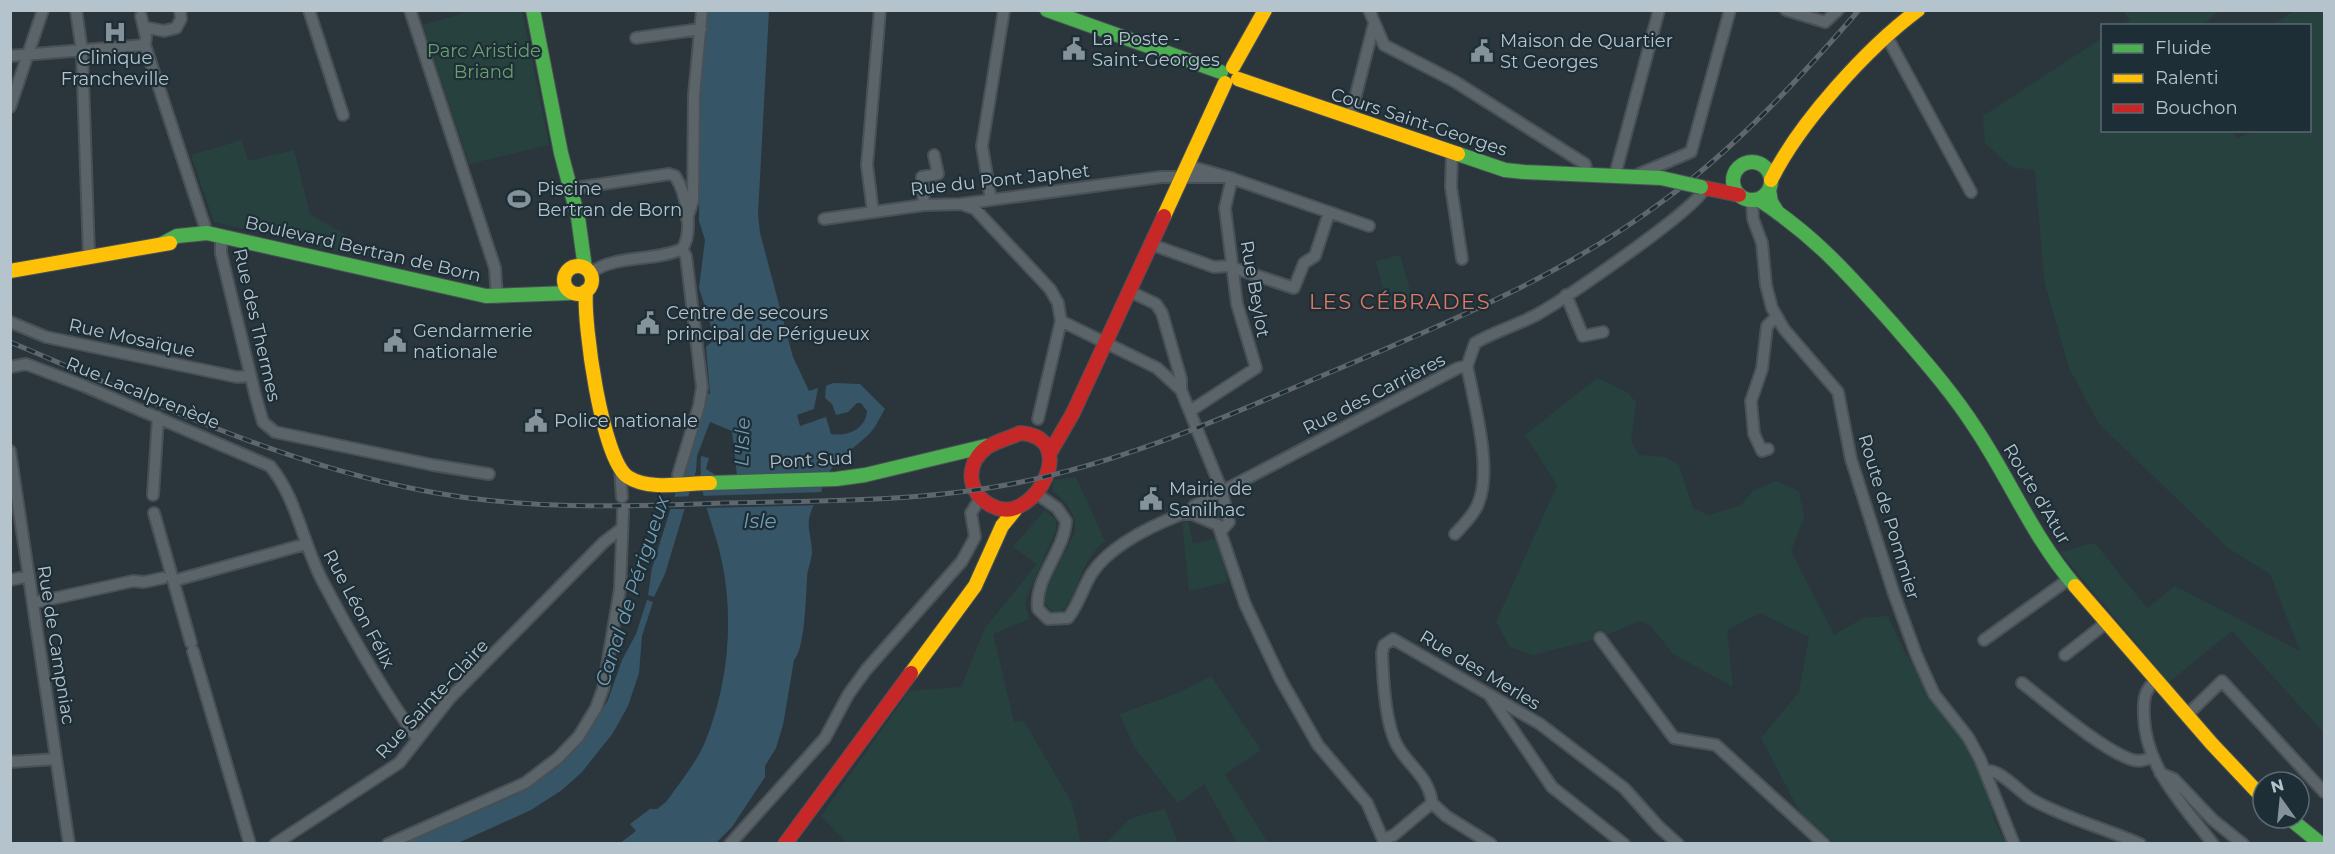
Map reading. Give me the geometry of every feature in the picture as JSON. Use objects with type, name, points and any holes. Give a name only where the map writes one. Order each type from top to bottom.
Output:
[{"type":"main road","points":[[533,10],[569,189],[574,245],[564,285],[577,293],[584,312],[610,447],[620,470]]},
{"type":"main road","name":"Cours Saint-Georges","points":[[1047,10],[1077,15],[1229,75],[1452,154],[1516,172],[1637,175],[1661,178],[1750,198]]},
{"type":"main road","points":[[785,843],[955,614],[986,568],[1002,524],[1015,510],[1037,494],[1058,436],[1073,413],[1229,75],[1265,10]]},
{"type":"main road","points":[[1733,175],[1733,186],[1750,198],[1770,185],[1794,143],[1854,68],[1886,35],[1918,10]]},
{"type":"main road","points":[[1703,188],[1720,185],[1743,163],[1778,156],[1794,143]]},
{"type":"main road","points":[[1753,161],[1768,169],[1772,202],[1778,213]]},
{"type":"main road","points":[[569,189],[578,217],[591,285],[577,293]]},
{"type":"main road","name":"Route d'Atur","points":[[1750,198],[1778,213],[1812,237],[1839,262],[1942,380],[1972,423],[2035,530],[2069,579],[2251,785]]},
{"type":"main road","name":"Boulevard Bertran de Born","points":[[214,234],[471,293],[497,297],[577,293]]},
{"type":"main road","points":[[10,271],[183,242],[214,234]]},
{"type":"main road","points":[[568,270],[577,266],[587,271]]},
{"type":"main road","name":"Boulevard Bertran de Born","points":[[512,296],[551,282],[568,270]]},
{"type":"main road","points":[[1036,435],[1057,427],[1073,413]]},
{"type":"main road","points":[[986,568],[992,531],[983,503],[970,477],[975,458],[986,446],[1020,433],[1036,435],[1045,441],[1051,451]]},
{"type":"main road","name":"Pont Sud","points":[[620,470],[635,482],[658,484],[836,479],[865,475],[986,446]]},
{"type":"main road","name":"Pont Sud","points":[[928,460],[954,463],[970,477]]},
{"type":"main road","points":[[983,503],[1015,510]]},
{"type":"main road","points":[[2304,830],[2321,843]]},
{"type":"street","points":[[10,107],[43,10]]},
{"type":"street","points":[[76,10],[83,69],[89,256]]},
{"type":"street","points":[[141,16],[164,31],[176,27],[182,19],[180,10]]},
{"type":"street","points":[[309,10],[343,115]]},
{"type":"street","points":[[410,10],[495,268],[497,297]]},
{"type":"street","points":[[587,271],[605,264],[682,249],[686,243],[687,219],[693,200],[694,95],[702,10]]},
{"type":"street","points":[[873,212],[867,165],[880,10]]},
{"type":"street","points":[[991,200],[982,146],[1004,10]]},
{"type":"street","points":[[1369,10],[1384,45],[1454,81],[1585,164],[1588,175]]},
{"type":"street","points":[[1615,175],[1659,10]]},
{"type":"street","points":[[1637,175],[1691,152],[1730,10]]},
{"type":"street","points":[[1786,10],[1825,22],[1838,10]]},
{"type":"street","name":"Rue des Thermes","points":[[141,16],[145,45],[221,253],[249,376],[263,422],[275,432],[433,465],[489,474]]},
{"type":"street","points":[[1350,118],[1374,24]]},
{"type":"street","points":[[636,38],[701,29]]},
{"type":"street","points":[[1886,35],[1971,192]]},
{"type":"street","points":[[10,56],[145,45]]},
{"type":"street","points":[[1452,154],[1451,187],[1462,260]]},
{"type":"street","points":[[924,204],[922,177],[938,174],[934,156]]},
{"type":"street","points":[[1184,171],[1229,178],[1369,226]]},
{"type":"street","name":"Rue du Pont Japhet","points":[[824,219],[924,204],[961,204],[1161,177],[1184,171]]},
{"type":"street","points":[[569,189],[669,174],[677,179],[687,219]]},
{"type":"street","name":"Rue Beylot","points":[[1190,411],[1256,368],[1237,304],[1225,208],[1229,178]]},
{"type":"street","name":"Rue des Carrières","points":[[1037,494],[1057,508],[1066,521],[1065,531],[1038,592],[1037,601],[1041,615],[1057,621],[1068,618],[1075,609],[1084,587],[1102,560],[1137,537],[1189,513],[1194,506],[1222,491],[1467,366],[1475,343],[1537,314],[1566,295],[1674,219],[1698,198],[1703,188]]},
{"type":"street","name":"Route de Pommier","points":[[1750,198],[1753,219],[1762,243],[1769,298],[1776,317],[1838,392],[1851,459],[1893,591],[1916,654],[1934,694],[1968,737],[1985,771],[1998,810],[2014,843]]},
{"type":"street","points":[[961,204],[975,209],[1035,271],[1058,303],[1061,321],[1038,419]]},
{"type":"street","points":[[1150,244],[1214,267],[1233,268],[1294,288],[1304,263],[1315,256],[1329,213]]},
{"type":"street","points":[[678,475],[699,406],[702,387],[686,256],[682,249]]},
{"type":"street","points":[[1129,291],[1156,304],[1162,313],[1181,379],[1181,390],[1222,491],[1229,522],[1222,530]]},
{"type":"street","points":[[1566,295],[1583,336],[1602,332]]},
{"type":"street","points":[[1768,449],[1762,451],[1757,445],[1751,401],[1762,369],[1767,326],[1776,317]]},
{"type":"street","points":[[1061,321],[1157,368],[1181,390]]},
{"type":"street","name":"Rue Mosaïque","points":[[10,322],[46,337],[237,377],[249,376]]},
{"type":"street","name":"Rue Lacalprenède","points":[[10,366],[26,364],[263,460]]},
{"type":"street","points":[[1455,534],[1478,506],[1481,491],[1482,455],[1467,366]]},
{"type":"street","points":[[153,495],[158,417]]},
{"type":"street","name":"Rue de Campniac","points":[[10,451],[69,843]]},
{"type":"street","name":"Rue Léon Félix","points":[[263,460],[281,482],[323,582],[387,697],[417,738]]},
{"type":"street","points":[[620,470],[622,497]]},
{"type":"street","points":[[730,843],[825,738],[848,695],[866,670],[962,561],[975,537],[972,513],[983,503]]},
{"type":"street","points":[[388,843],[525,783],[558,758],[579,736],[596,708],[603,689],[620,589],[622,511]]},
{"type":"street","points":[[154,513],[168,579],[192,647],[250,843]]},
{"type":"street","points":[[1189,513],[1215,523],[1222,530],[1245,604],[1281,680],[1318,745],[1367,803],[1385,841],[1432,803],[1446,816],[1491,843]]},
{"type":"street","name":"Rue Sainte-Claire","points":[[275,843],[391,770],[479,668],[604,542],[621,529]]},
{"type":"street","points":[[33,603],[133,581],[168,579],[306,544]]},
{"type":"street","points":[[10,580],[29,576]]},
{"type":"street","points":[[1984,640],[2069,579]]},
{"type":"street","points":[[2065,655],[2106,623]]},
{"type":"street","points":[[1600,638],[1674,738],[1716,746],[1824,843]]},
{"type":"street","name":"Rue des Merles","points":[[1432,803],[1428,786],[1397,746],[1392,733],[1383,664],[1384,645],[1388,640],[1398,639],[1540,724],[1624,788],[1659,827],[1678,843]]},
{"type":"street","points":[[2187,715],[2226,677],[2325,792]]},
{"type":"street","points":[[2156,680],[2147,688],[2144,704],[2145,732],[2151,758],[2213,843]]},
{"type":"street","points":[[2022,683],[2065,717],[2120,753],[2134,760],[2151,758]]},
{"type":"street","points":[[1490,696],[1552,788],[1624,843]]},
{"type":"street","points":[[10,762],[56,759]]},
{"type":"street","points":[[1985,771],[1996,772],[2031,799],[2060,813],[2140,843]]},
{"type":"street","points":[[2160,773],[2174,779],[2213,820],[2243,843]]},
{"type":"green space","points":[[2295,10],[2324,11],[2324,733],[2232,631],[2169,682],[2060,552],[2095,543],[2147,608],[2175,586],[2300,651],[2270,574],[2228,548],[2099,424],[2069,368],[2044,280],[2035,171],[2011,167],[1985,143],[1983,116],[2101,39],[2101,132],[2234,132],[2237,138],[2252,132],[2311,132],[2311,24],[2274,24]]},
{"type":"green space","name":"Parc Aristide Briand","points":[[471,11],[522,11],[549,145],[469,164],[423,25]]},
{"type":"green space","points":[[2123,11],[2219,11],[2204,24],[2124,24],[2130,20]]},
{"type":"green space","points":[[242,140],[248,161],[294,150],[310,214],[354,240],[351,255],[214,222],[191,155]]},
{"type":"green space","points":[[1400,255],[1413,301],[1388,308],[1376,261]]},
{"type":"green space","points":[[1597,378],[1627,392],[1636,402],[1631,441],[1639,455],[1666,457],[1679,465],[1693,508],[1709,515],[1740,506],[1754,490],[1776,481],[1799,491],[1804,517],[1791,551],[1834,635],[1863,618],[1888,616],[1904,651],[1962,733],[1979,765],[1995,821],[2006,843],[1835,843],[1802,816],[1761,738],[1799,692],[1809,637],[1760,613],[1727,630],[1733,687],[1673,654],[1651,626],[1640,621],[1596,639],[1533,655],[1510,647],[1496,622],[1557,485],[1525,435]]},
{"type":"green space","points":[[1076,477],[1105,541],[1089,559],[1069,603],[1062,611],[1053,611],[1044,602],[1044,594],[1075,532],[1075,525],[1066,504],[1053,491],[1053,480]]},
{"type":"green space","points":[[1213,500],[1222,503],[1223,521],[1197,511],[1199,507]]},
{"type":"green space","points":[[1045,510],[1056,520],[1056,530],[1025,602],[1029,619],[993,634],[1014,722],[1024,721],[1072,803],[1081,843],[847,843],[821,816],[909,691],[961,687],[985,628],[1037,564],[1013,547]]},
{"type":"green space","points":[[1188,521],[1193,544],[1218,538],[1228,582],[1189,591],[1182,522]]},
{"type":"green space","points":[[1211,676],[1261,750],[1225,774],[1268,843],[1237,843],[1204,784],[1178,803],[1134,747],[1120,714],[1178,693]]},
{"type":"green space","points":[[1165,809],[1178,843],[1106,843],[1131,818]]},
{"type":"water","name":"Isle","points":[[708,11],[769,11],[758,214],[760,233],[793,357],[809,391],[818,388],[814,409],[797,415],[800,426],[826,417],[831,434],[837,435],[849,433],[863,423],[867,411],[861,403],[857,403],[848,412],[836,415],[832,404],[825,398],[826,386],[833,383],[860,384],[885,409],[872,431],[829,472],[821,492],[821,505],[814,505],[809,517],[812,554],[807,575],[803,634],[798,654],[794,660],[783,725],[776,748],[765,766],[765,777],[732,827],[716,843],[619,844],[636,831],[630,824],[650,809],[657,809],[666,802],[699,754],[707,737],[720,695],[727,651],[726,584],[719,548],[704,498],[701,456],[709,458],[706,469],[717,476],[737,475],[732,431],[710,422],[697,456],[696,471],[665,574],[654,597],[648,595],[652,568],[684,466],[691,454],[707,394],[710,394],[706,347],[715,339],[699,288],[705,240],[699,221],[700,95]]},
{"type":"water","points":[[647,600],[653,602],[642,636],[639,673],[628,706],[613,733],[582,772],[562,790],[531,810],[458,843],[405,843],[520,793],[554,770],[569,756],[591,729],[608,700],[622,660],[636,634]]},
{"type":"pier","points":[[823,492],[824,505],[702,508],[699,496]]},
{"type":"pier","points":[[693,496],[688,509],[667,509],[672,497]]},
{"type":"railway","points":[[10,342],[262,446],[367,478],[458,496],[571,506],[647,505],[900,498],[1006,485],[1085,466],[1200,427],[1448,322],[1537,279],[1622,229],[1690,180],[1742,135],[1790,87],[1859,10]]},
{"type":"traffic: fast","points":[[533,10],[561,153],[578,217],[585,268]]},
{"type":"traffic: fast","points":[[1047,10],[1221,72]]},
{"type":"traffic: fast","points":[[1458,154],[1505,170],[1661,178]]},
{"type":"traffic: fast","points":[[1752,162],[1766,167],[1771,181],[1766,195],[1752,200],[1738,195],[1733,181],[1738,167],[1752,162]]},
{"type":"traffic: fast","points":[[1661,178],[1701,187]]},
{"type":"traffic: fast","points":[[1769,190],[1771,202],[1778,213]]},
{"type":"traffic: fast","points":[[1758,199],[1796,227],[1829,256],[1891,322],[1935,374],[1976,429],[2047,549],[2075,586]]},
{"type":"traffic: fast","points":[[162,244],[177,236],[207,233],[486,296],[570,293]]},
{"type":"traffic: fast","points":[[710,483],[836,479],[865,475],[986,446]]},
{"type":"traffic: fast","points":[[2304,830],[2321,844]]},
{"type":"traffic: slow","points":[[1233,67],[1265,10]]},
{"type":"traffic: slow","points":[[1771,180],[1783,158],[1816,111],[1856,65],[1918,10]]},
{"type":"traffic: slow","points":[[1238,79],[1458,154]]},
{"type":"traffic: slow","points":[[1164,216],[1225,83]]},
{"type":"traffic: slow","points":[[10,271],[170,243]]},
{"type":"traffic: slow","points":[[578,266],[588,270],[592,280],[588,290],[578,294],[568,290],[564,280],[568,270],[578,266]]},
{"type":"traffic: slow","points":[[586,291],[588,331],[596,390],[602,419],[619,465],[628,477],[646,484],[710,483]]},
{"type":"traffic: slow","points":[[911,673],[975,586],[1002,526],[1015,510]]},
{"type":"traffic: slow","points":[[2075,586],[2212,744],[2251,785]]},
{"type":"traffic: jam","points":[[1701,187],[1739,195]]},
{"type":"traffic: jam","points":[[1051,451],[1073,413],[1164,216]]},
{"type":"traffic: jam","points":[[1020,433],[1038,438],[1047,448],[1050,462],[1046,477],[1025,503],[1011,509],[997,508],[980,497],[975,490],[972,481],[974,464],[986,448],[1020,433]]},
{"type":"traffic: jam","points":[[785,844],[911,673]]},
{"type":"place","name":"Clinique Francheville","points":[[115,32]]},
{"type":"place","name":"La Poste - Saint-Georges","points":[[1074,49]]},
{"type":"place","name":"Maison de Quartier St Georges","points":[[1482,51]]},
{"type":"place","name":"Piscine Bertran de Born","points":[[519,199]]},
{"type":"place","name":"Centre de secours principal de Périgueux","points":[[648,323]]},
{"type":"place","name":"Gendarmerie nationale","points":[[395,341]]},
{"type":"place","name":"Police nationale","points":[[536,421]]},
{"type":"place","name":"Mairie de Sanilhac","points":[[1151,499]]},
{"type":"district","name":"LES CÉBRADES","points":[[1400,301]]},
{"type":"water label","name":"L'Isle","points":[[742,442]]},
{"type":"water label","name":"Canal de Périgueux","points":[[632,591]]}]
